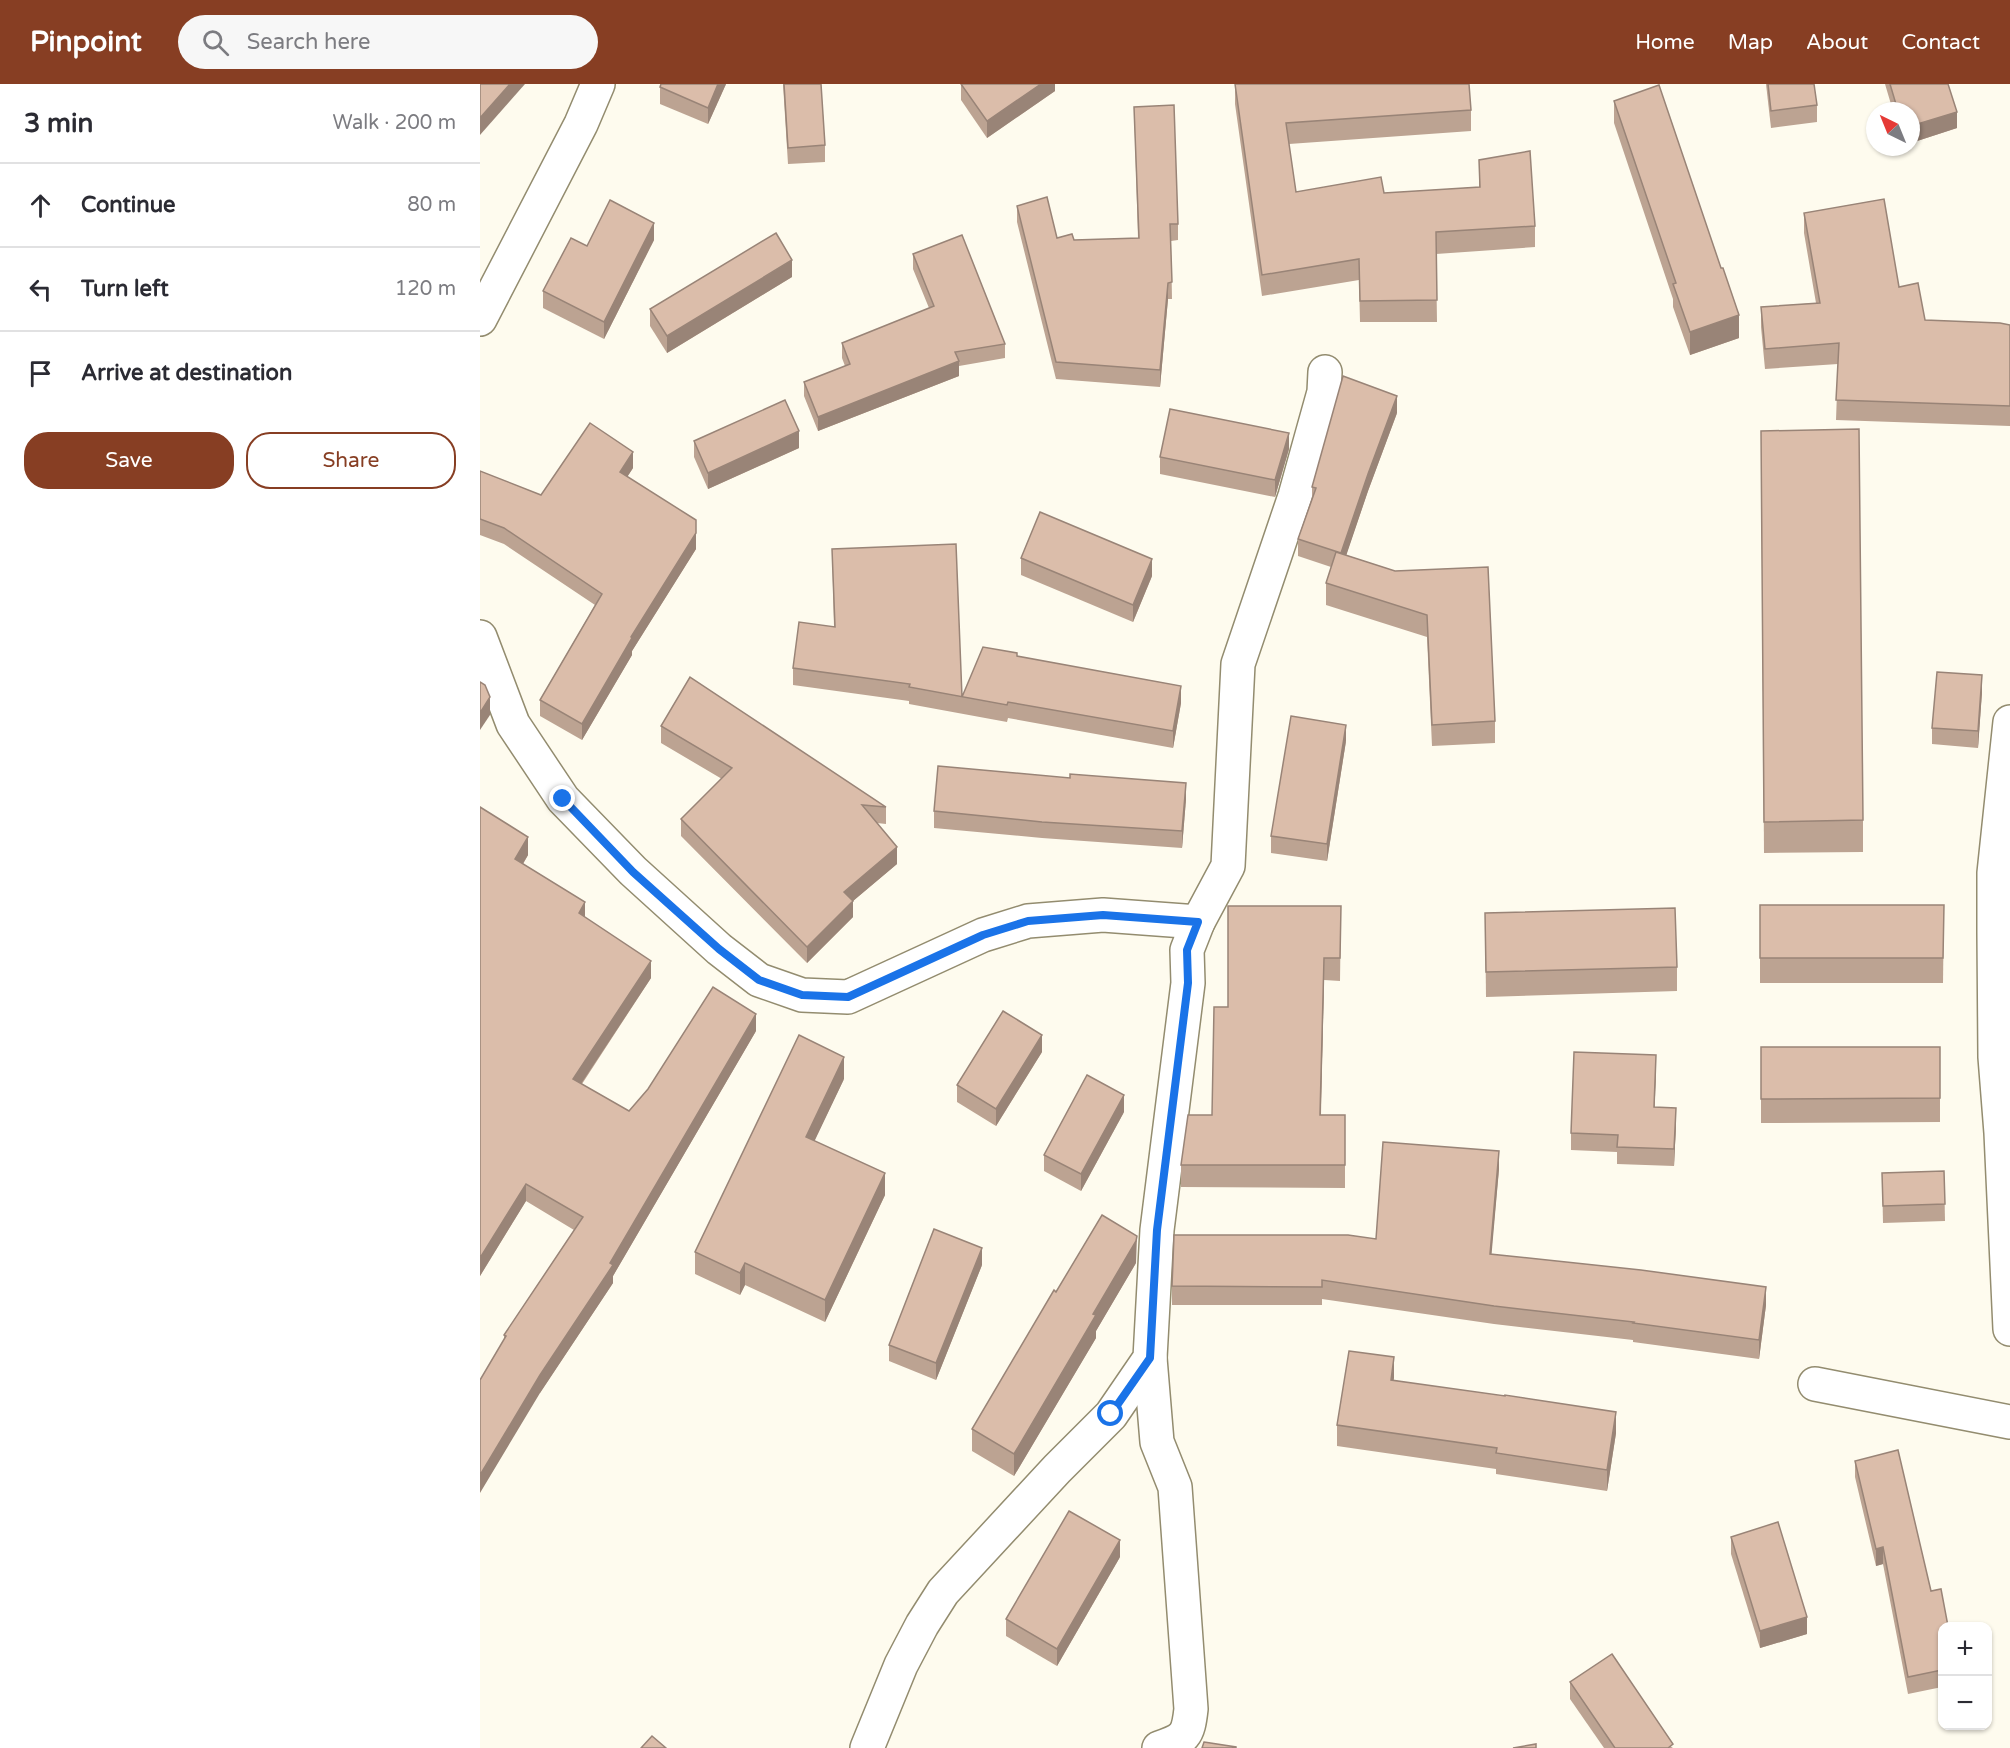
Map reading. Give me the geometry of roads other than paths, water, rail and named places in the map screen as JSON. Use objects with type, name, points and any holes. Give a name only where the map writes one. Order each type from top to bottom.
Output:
[{"type":"street","points":[[480,319],[581,124],[598,84]]},
{"type":"street","points":[[1159,1748],[1176,1742],[1188,1730],[1191,1709],[1175,1487],[1157,1442],[1150,1358],[1157,1230],[1188,983],[1187,950],[1198,922],[1228,866],[1238,664],[1295,496],[1324,392],[1325,372]]},
{"type":"street","points":[[480,637],[513,724],[563,799],[633,872],[719,949],[759,980],[802,995],[848,997],[983,935],[1028,921],[1103,915],[1198,922]]},
{"type":"street","points":[[2010,722],[1994,873],[1995,1057],[2001,1133],[2010,1329]]},
{"type":"street","points":[[867,1748],[902,1665],[922,1625],[943,1592],[1111,1414],[1150,1358]]},
{"type":"street","points":[[1815,1384],[2010,1422]]}]
